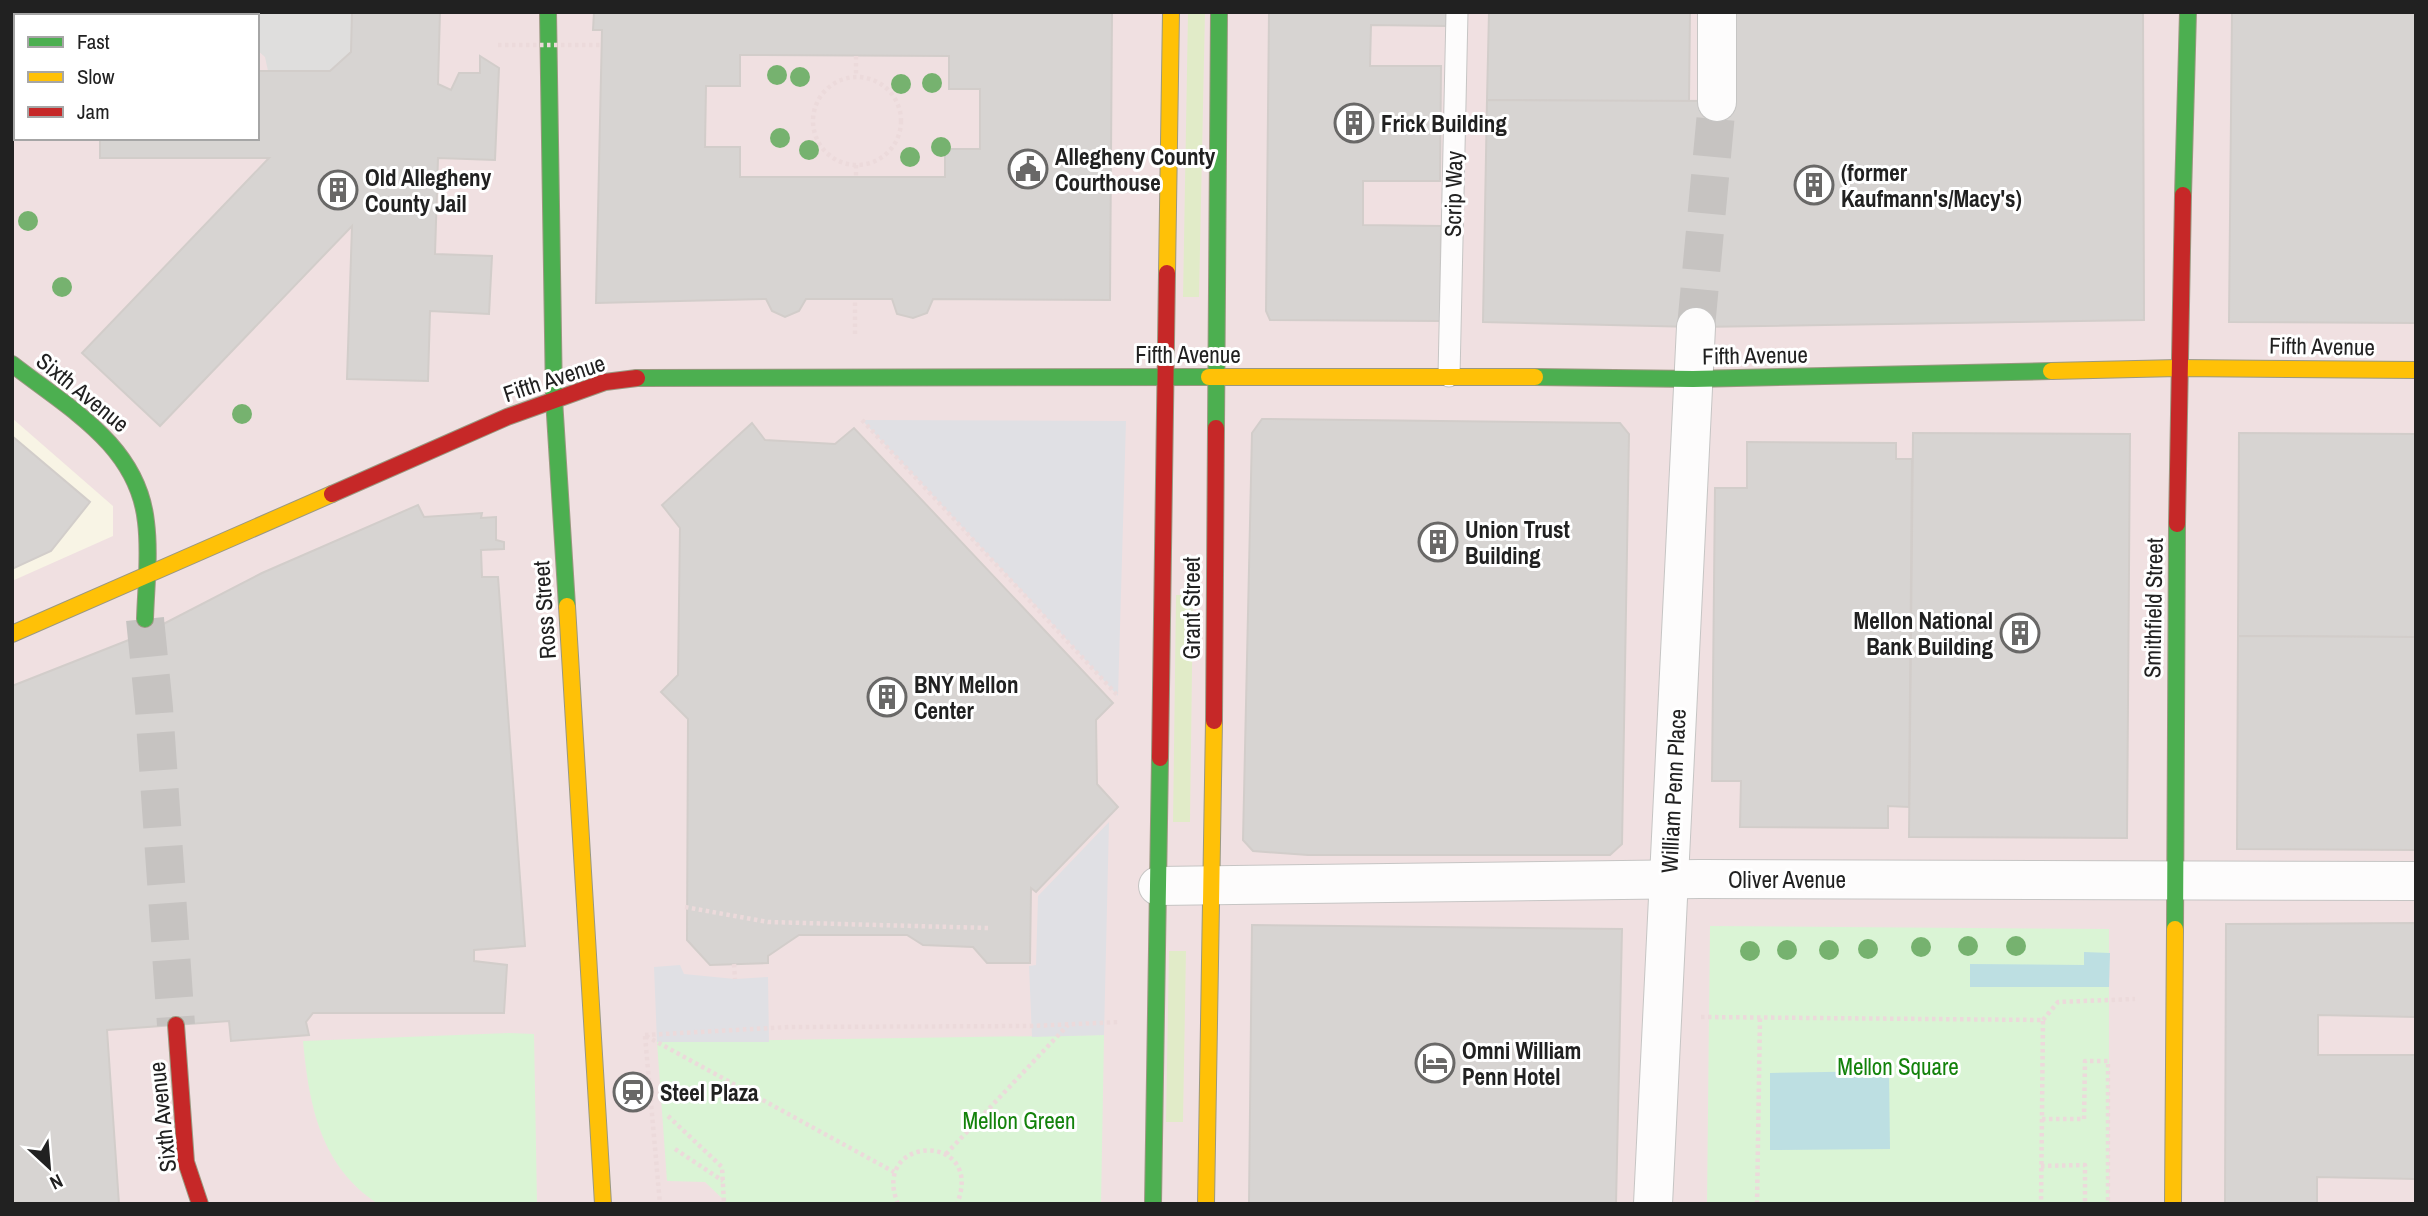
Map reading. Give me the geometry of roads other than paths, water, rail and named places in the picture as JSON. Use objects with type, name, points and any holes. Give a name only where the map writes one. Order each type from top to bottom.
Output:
[{"type":"main road","name":"Ross Street","points":[[548,12],[554,399],[603,1204]]},
{"type":"main road","name":"Grant Street","points":[[1153,1204],[1171,12]]},
{"type":"main road","name":"Grant Street","points":[[1206,1204],[1215,884],[1213,377],[1219,12]]},
{"type":"main road","name":"Smithfield Street","points":[[2173,1204],[2178,368],[2189,12]]},
{"type":"main road","name":"Sixth Avenue","points":[[12,364],[106,437],[133,470],[144,500],[148,523],[145,619]]},
{"type":"main road","name":"Fifth Avenue","points":[[12,634],[507,416],[606,382],[635,378],[1449,376],[1693,379],[2178,368],[2416,370]]},
{"type":"main road","name":"Sixth Avenue","points":[[176,1025],[186,1162],[200,1204]]},
{"type":"street","points":[[1717,12],[1717,102]]},
{"type":"street","name":"William Penn Place","points":[[1653,1204],[1696,327]]},
{"type":"street","name":"Oliver Avenue","points":[[1158,886],[1668,879],[2416,881]]},
{"type":"lane","name":"Scrip Way","points":[[1449,376],[1457,12]]},
{"type":"water","points":[[2084,952],[2110,953],[2109,987],[1970,987],[1970,964],[2084,965]]},
{"type":"water","points":[[1889,1071],[1890,1149],[1770,1150],[1770,1073]]},
{"type":"tunnel","points":[[1696,327],[1717,102]]},
{"type":"tunnel","points":[[145,619],[154,708],[176,1025]]},
{"type":"place","name":"Frick Building","points":[[1354,123]]},
{"type":"place","name":"Allegheny County Courthouse","points":[[1028,169]]},
{"type":"place","name":"(former Kaufmann's/Macy's)","points":[[1814,185]]},
{"type":"place","name":"Old Allegheny County Jail","points":[[338,190]]},
{"type":"place","name":"Union Trust Building","points":[[1438,542]]},
{"type":"place","name":"Mellon National Bank Building","points":[[2020,633]]},
{"type":"place","name":"BNY Mellon Center","points":[[887,697]]},
{"type":"place","name":"Omni William Penn Hotel","points":[[1435,1063]]},
{"type":"place","name":"Steel Plaza","points":[[633,1092]]},
{"type":"park label","name":"Mellon Square","points":[[1898,1066]]},
{"type":"park label","name":"Mellon Green","points":[[1019,1120]]}]
